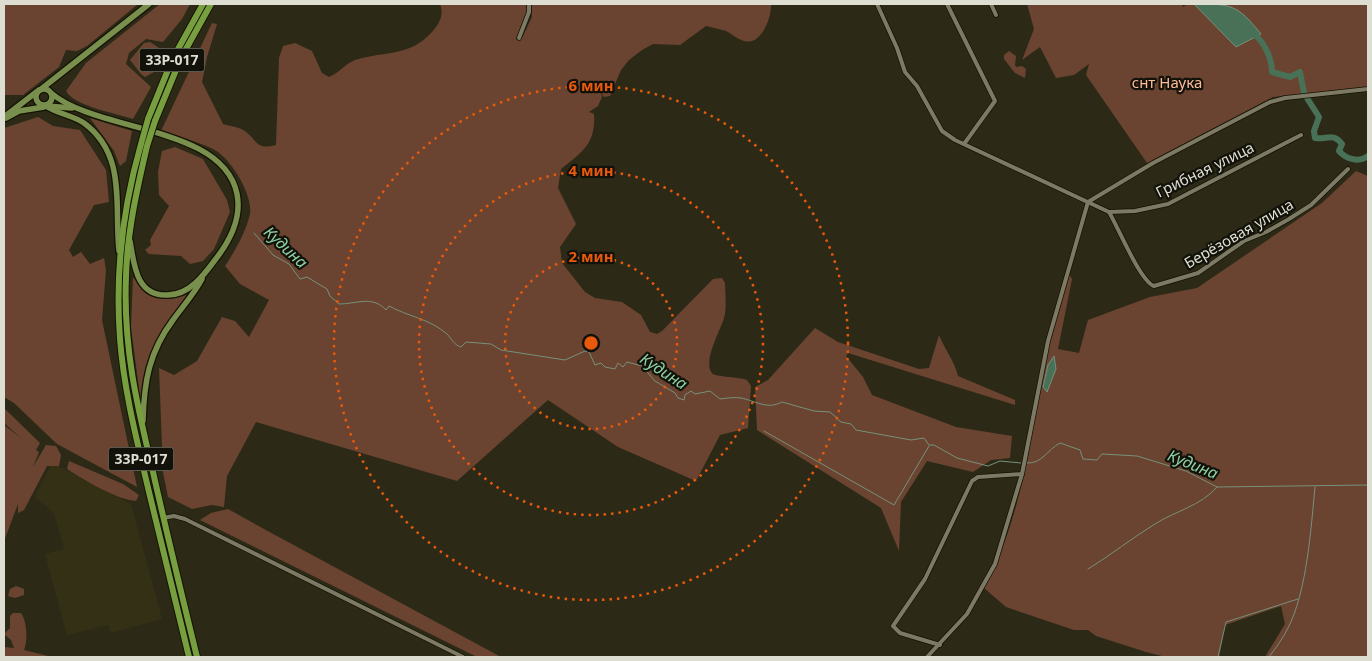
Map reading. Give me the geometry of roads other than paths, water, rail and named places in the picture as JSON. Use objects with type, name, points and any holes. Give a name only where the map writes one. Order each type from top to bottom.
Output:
[{"type":"highway","name":"33Р-017","points":[[189,657],[129,404],[120,338],[120,258],[129,191],[152,120],[175,53],[203,4]]},
{"type":"highway","name":"33Р-017","points":[[152,120],[181,58],[211,4]]},
{"type":"highway","name":"33Р-017","points":[[144,145],[126,277],[127,332],[132,385],[162,518],[197,657]]},
{"type":"main road","points":[[4,118],[149,4]]},
{"type":"main road","points":[[39,90],[45,89],[79,110]]},
{"type":"main road","points":[[39,90],[37,99],[46,106],[84,123],[100,138],[108,152],[117,180],[120,258]]},
{"type":"main road","points":[[46,106],[52,100],[51,93]]},
{"type":"main road","points":[[4,118],[19,111],[46,106],[79,110],[190,145],[214,158],[228,172],[236,191],[237,220],[229,241],[156,347],[146,377],[142,431]]},
{"type":"main road","points":[[130,238],[136,275],[145,287],[152,292],[167,296],[178,294],[193,285],[207,271]]},
{"type":"street","points":[[519,38],[529,12],[528,4]]},
{"type":"street","name":"Грибная улица","points":[[877,4],[898,48],[905,72],[917,86],[937,125],[952,138],[1109,212],[1135,211],[1168,204],[1301,135]]},
{"type":"street","points":[[947,4],[995,101],[964,144]]},
{"type":"street","points":[[991,4],[996,14]]},
{"type":"street","points":[[926,657],[940,645],[967,614],[995,564],[1022,474],[1048,341],[1088,202],[1153,163],[1270,102],[1285,98],[1368,89]]},
{"type":"street","name":"Берёзовая улица","points":[[1109,212],[1140,271],[1148,284],[1154,286],[1198,273],[1244,241],[1266,232],[1289,219],[1311,205],[1348,170]]},
{"type":"street","points":[[940,645],[900,633],[893,626],[924,579],[972,481],[978,477],[1022,474]]},
{"type":"street","points":[[162,518],[174,516],[185,518],[463,657]]},
{"type":"waterway","points":[[1252,33],[1260,40],[1266,50],[1271,61],[1272,72],[1290,77],[1300,72],[1304,93]]},
{"type":"waterway","points":[[1307,98],[1319,117],[1314,131],[1315,138],[1336,138],[1342,144],[1339,151],[1349,158],[1357,160],[1368,156]]},
{"type":"waterway","name":"Кудина","points":[[254,233],[273,255],[289,264],[300,279],[307,277],[327,289],[330,296],[339,304],[364,301],[381,305],[386,310],[389,306],[426,321],[447,334],[461,347],[466,342],[491,344],[501,350],[565,360],[585,351],[589,352],[595,365],[601,363],[605,367],[615,369],[618,363],[623,367],[627,362],[642,366],[655,381],[675,393],[678,398],[684,400],[685,395],[691,391],[695,394],[710,391],[720,399],[741,398],[766,405],[782,402],[814,411],[830,412],[841,422],[851,424],[856,430],[911,440],[924,438],[929,445],[934,445],[957,458],[988,466],[1000,461],[1021,463]]},
{"type":"waterway","points":[[764,431],[894,505],[929,446]]},
{"type":"waterway","name":"Кудина","points":[[1027,463],[1041,459],[1060,443],[1080,450],[1083,459],[1097,460],[1102,454],[1137,456],[1186,471],[1217,487],[1368,485]]},
{"type":"waterway","points":[[1088,569],[1163,519],[1196,504],[1211,494],[1217,487]]},
{"type":"waterway","points":[[1269,657],[1288,628],[1300,596],[1307,559],[1315,487]]},
{"type":"waterway","points":[[1218,657],[1226,622],[1298,599]]},
{"type":"park label","name":"снт Наука","points":[[1167,83]]}]
